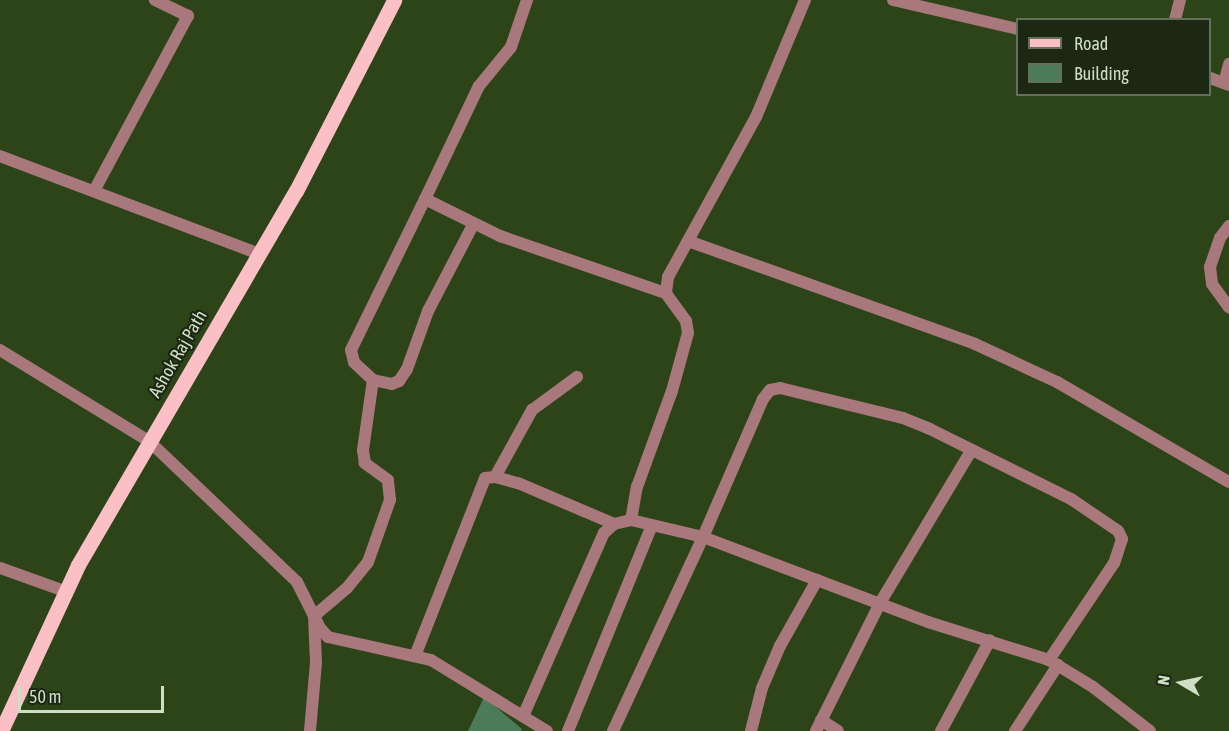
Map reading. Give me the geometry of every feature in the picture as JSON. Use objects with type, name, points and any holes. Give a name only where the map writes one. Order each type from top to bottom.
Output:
[{"type":"main road","name":"Ashok Raj Path","points":[[1,731],[67,592],[150,442],[260,254],[394,0]]},
{"type":"street","points":[[94,191],[188,16],[155,0]]},
{"type":"street","points":[[473,225],[428,310],[407,369],[399,381],[392,384],[373,380],[354,362],[351,350],[479,86],[511,47],[527,0]]},
{"type":"street","points":[[666,293],[668,277],[756,117],[805,0]]},
{"type":"street","points":[[894,0],[909,1],[1016,29]]},
{"type":"street","points":[[1176,18],[1180,0]]},
{"type":"street","points":[[1211,79],[1227,84],[1229,64]]},
{"type":"street","points":[[0,156],[260,254]]},
{"type":"street","points":[[425,200],[473,225],[666,293],[686,321],[688,333],[672,391],[637,487],[631,520]]},
{"type":"street","points":[[1229,226],[1213,253],[1212,284],[1229,307]]},
{"type":"street","points":[[688,241],[975,344],[1058,382],[1229,482]]},
{"type":"street","points":[[1212,284],[1229,291]]},
{"type":"street","points":[[0,350],[150,442],[297,582],[314,616],[328,637],[415,656],[449,669],[524,714],[547,731]]},
{"type":"street","points":[[495,477],[532,410],[577,377]]},
{"type":"street","points":[[314,616],[347,588],[368,562],[390,500],[388,480],[369,470],[363,450],[373,380]]},
{"type":"street","points":[[613,731],[703,537],[734,462],[770,390],[780,388],[903,418],[1071,499],[1118,531],[1122,540],[1114,563],[1015,731]]},
{"type":"street","points":[[838,731],[818,726],[880,603],[971,451]]},
{"type":"street","points":[[415,656],[479,486],[485,478],[495,477],[614,524]]},
{"type":"street","points":[[524,714],[604,532],[614,524],[631,520],[703,537],[880,603],[1054,663],[1150,731]]},
{"type":"street","points":[[568,731],[651,525]]},
{"type":"street","points":[[0,568],[67,592]]},
{"type":"street","points":[[751,731],[762,688],[780,646],[817,580]]},
{"type":"street","points":[[310,731],[316,662],[314,616]]},
{"type":"street","points":[[941,731],[990,640]]},
{"type":"building","points":[[484,697],[522,729],[521,731],[468,731]]}]
